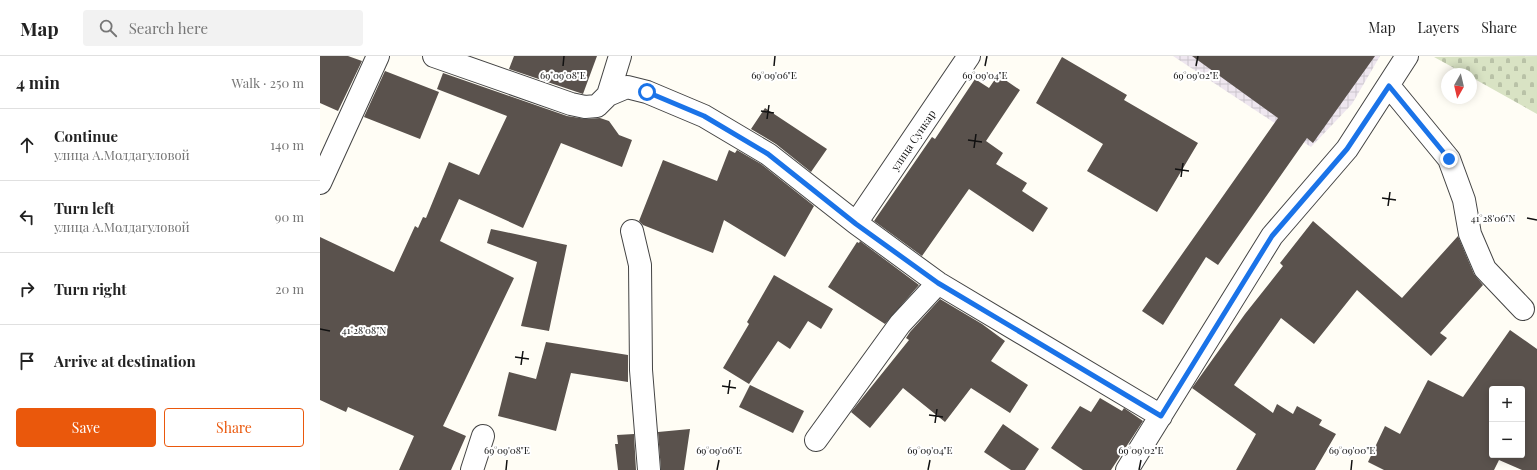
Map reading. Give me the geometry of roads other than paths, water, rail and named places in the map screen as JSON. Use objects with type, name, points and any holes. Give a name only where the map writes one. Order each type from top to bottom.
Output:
[{"type":"street","points":[[320,183],[378,56]]},
{"type":"street","points":[[434,56],[570,104],[585,107],[597,106],[608,95],[627,87],[647,92],[704,116],[768,154],[856,224],[938,283],[1161,416]]},
{"type":"street","points":[[608,95],[620,56]]},
{"type":"street","name":"улица Сункар","points":[[856,224],[969,56]]},
{"type":"street","points":[[1127,470],[1272,236],[1347,149],[1407,56]]},
{"type":"street","points":[[1389,86],[1449,159],[1464,200],[1470,234],[1484,269],[1523,309]]},
{"type":"street","points":[[632,231],[640,265],[641,370],[649,470]]},
{"type":"street","points":[[816,440],[900,324],[938,283]]},
{"type":"street","points":[[472,470],[483,436]]}]
